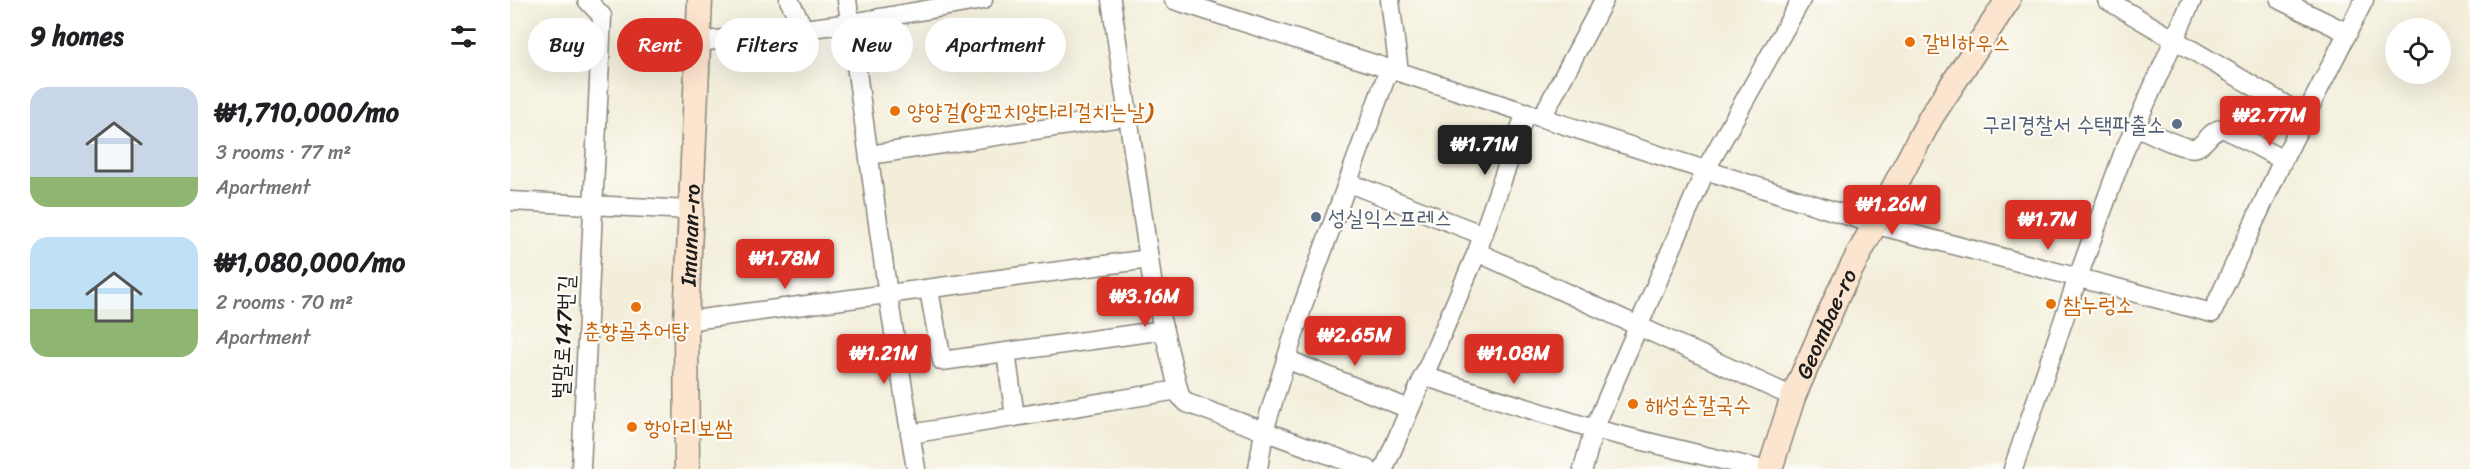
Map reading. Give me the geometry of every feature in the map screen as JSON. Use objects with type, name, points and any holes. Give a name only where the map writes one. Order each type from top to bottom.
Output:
[{"type":"street","name":"벌말로147번길","points":[[581,469],[602,16],[587,0]]},
{"type":"street","name":"Imunan-ro","points":[[700,0],[700,18]]},
{"type":"street","points":[[789,0],[798,18]]},
{"type":"street","points":[[847,0],[850,18]]},
{"type":"street","points":[[879,18],[979,0]]},
{"type":"street","points":[[1111,0],[1130,116],[1149,260],[1180,396],[1187,403],[1368,469]]},
{"type":"street","points":[[1174,0],[1205,6],[1394,71],[1874,224],[2212,313],[2283,160],[2364,0]]},
{"type":"street","points":[[1258,469],[1264,431],[1304,302],[1394,71],[1390,0]]},
{"type":"street","points":[[1384,469],[1534,115],[1604,0]]},
{"type":"street","points":[[1583,469],[1594,429],[1706,169],[1801,0]]},
{"type":"street","name":"Geombae-ro","points":[[1770,469],[1793,397],[1840,290],[1931,117],[2008,0]]},
{"type":"street","points":[[2107,0],[2306,117]]},
{"type":"street","points":[[2013,469],[2078,277],[2123,154],[2192,0]]},
{"type":"street","points":[[2280,0],[2348,33]]},
{"type":"street","name":"Imunan-ro","points":[[687,469],[686,321],[697,72]]},
{"type":"street","points":[[858,72],[888,295],[916,469]]},
{"type":"street","points":[[869,155],[1130,116]]},
{"type":"street","points":[[2135,126],[2190,149],[2199,146],[2214,131],[2223,128],[2283,160]]},
{"type":"street","points":[[1349,183],[1480,244],[1639,326],[1793,397]]},
{"type":"street","points":[[510,201],[593,207],[690,210]]},
{"type":"street","points":[[686,321],[1149,260]]},
{"type":"street","points":[[929,290],[942,361],[1164,330]]},
{"type":"street","points":[[1006,352],[1015,417]]},
{"type":"street","points":[[1286,359],[1409,409]]},
{"type":"street","points":[[1423,376],[1594,429],[1759,469]]},
{"type":"street","points":[[910,434],[1179,390]]},
{"type":"place","name":"갈비하우스","points":[[1910,42]]},
{"type":"place","name":"양양걸(양꼬치양다리걸치는날)","points":[[895,111]]},
{"type":"place","name":"구리경찰서 수택파출소","points":[[2177,124]]},
{"type":"place","name":"성실익스프레스","points":[[1316,217]]},
{"type":"place","name":"참누렁소","points":[[2051,304]]},
{"type":"place","name":"춘향골추어탕","points":[[636,307]]},
{"type":"place","name":"해성손칼국수","points":[[1633,404]]},
{"type":"place","name":"항아리보쌈","points":[[632,427]]}]
